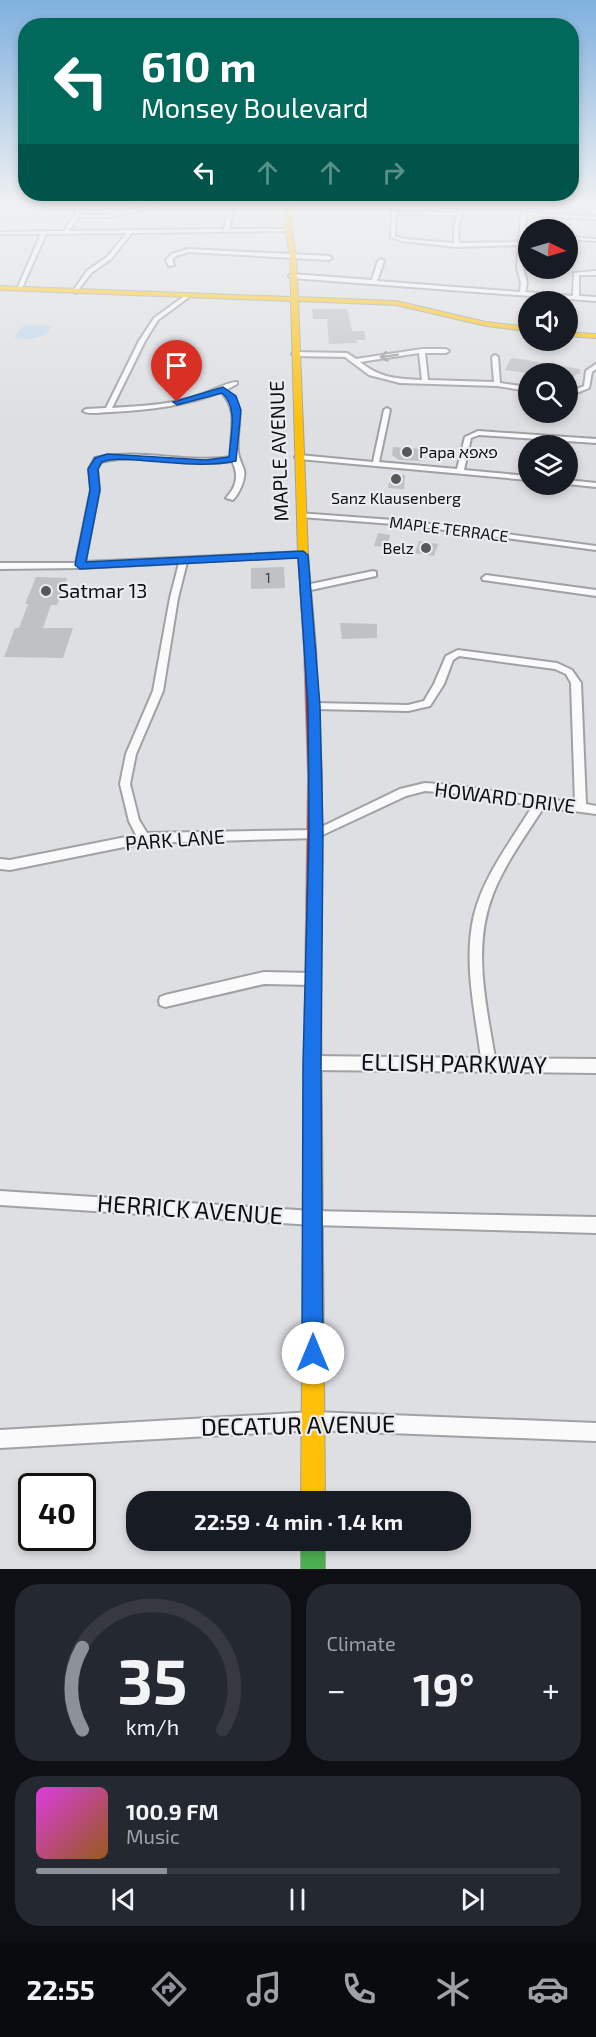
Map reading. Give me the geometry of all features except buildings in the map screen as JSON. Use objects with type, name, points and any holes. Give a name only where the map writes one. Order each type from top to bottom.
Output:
[{"type":"street","points":[[19,288],[24,277]]},
{"type":"street","points":[[76,291],[85,277]]},
{"type":"street","name":"MAPLE AVENUE","points":[[292,277],[303,555],[314,706],[316,834],[312,1063],[313,1491]]},
{"type":"street","points":[[312,277],[518,293]]},
{"type":"street","points":[[374,281],[375,277]]},
{"type":"street","points":[[0,288],[396,303],[486,324],[518,328]]},
{"type":"street","points":[[108,410],[142,340],[156,319],[189,295]]},
{"type":"street","points":[[578,297],[596,299]]},
{"type":"street","points":[[578,335],[596,336]]},
{"type":"street","points":[[356,361],[422,351],[446,351]]},
{"type":"street","points":[[422,351],[425,382]]},
{"type":"street","points":[[295,354],[351,356],[366,371],[400,381],[497,384],[518,387]]},
{"type":"street","points":[[495,357],[497,384]]},
{"type":"street","points":[[578,390],[587,387],[589,371],[596,366]]},
{"type":"street","points":[[86,411],[160,406],[223,390],[235,383]]},
{"type":"street","points":[[223,390],[233,398],[237,410],[233,459],[241,472],[236,492],[230,498]]},
{"type":"street","points":[[376,462],[387,410]]},
{"type":"street","points":[[460,472],[468,437],[473,435],[596,441]]},
{"type":"street","points":[[299,456],[518,477]]},
{"type":"street","points":[[80,565],[95,490],[93,469],[98,460],[117,457],[206,462],[233,459]]},
{"type":"street","points":[[578,483],[596,485]]},
{"type":"street","name":"MAPLE TERRACE","points":[[301,515],[407,523],[596,548]]},
{"type":"street","points":[[0,566],[80,565],[303,555]]},
{"type":"street","points":[[144,838],[134,820],[125,784],[131,754],[158,691],[174,598],[184,559]]},
{"type":"street","points":[[306,588],[373,574]]},
{"type":"street","points":[[486,578],[596,593]]},
{"type":"street","points":[[314,706],[408,708],[427,704],[439,684],[449,658],[458,653],[557,666],[569,672],[576,683],[581,807]]},
{"type":"street","name":"HOWARD DRIVE","points":[[316,834],[404,792],[424,787],[596,810]]},
{"type":"street","points":[[489,1064],[477,963],[480,914],[487,893],[541,802]]},
{"type":"street","name":"PARK LANE","points":[[0,864],[9,865],[144,838],[316,834]]},
{"type":"street","points":[[165,1001],[264,978],[313,979]]},
{"type":"street","name":"ELLISH PARKWAY","points":[[312,1063],[596,1066]]},
{"type":"street","name":"HERRICK AVENUE","points":[[0,1198],[313,1218],[596,1225]]},
{"type":"street","name":"DECATUR AVENUE","points":[[0,1439],[313,1421],[596,1432]]},
{"type":"street","points":[[313,1551],[313,1569]]},
{"type":"shaded area","points":[[52,326],[46,335],[31,339],[14,338],[22,327]]},
{"type":"traffic: fast","points":[[313,1551],[313,1569]]},
{"type":"traffic: slow","points":[[294,277],[303,554],[310,647]]},
{"type":"traffic: slow","points":[[0,288],[396,303],[486,324],[518,328]]},
{"type":"traffic: slow","points":[[578,335],[596,336]]},
{"type":"traffic: slow","points":[[313,988],[313,1491]]},
{"type":"traffic: jam","points":[[310,647],[315,775],[313,988]]},
{"type":"place","name":"Papa פאפא","points":[[407,452]]},
{"type":"place","name":"Sanz Klausenberg","points":[[396,479]]},
{"type":"place","name":"Belz","points":[[426,548]]},
{"type":"place","name":"Satmar 13","points":[[46,591]]},
{"type":"route","points":[[177,402],[223,390],[233,398],[237,410],[233,459],[206,462],[107,457],[98,460],[93,469],[92,478],[95,490],[80,565],[303,555],[314,706],[316,834],[312,1063],[313,1353]]}]
